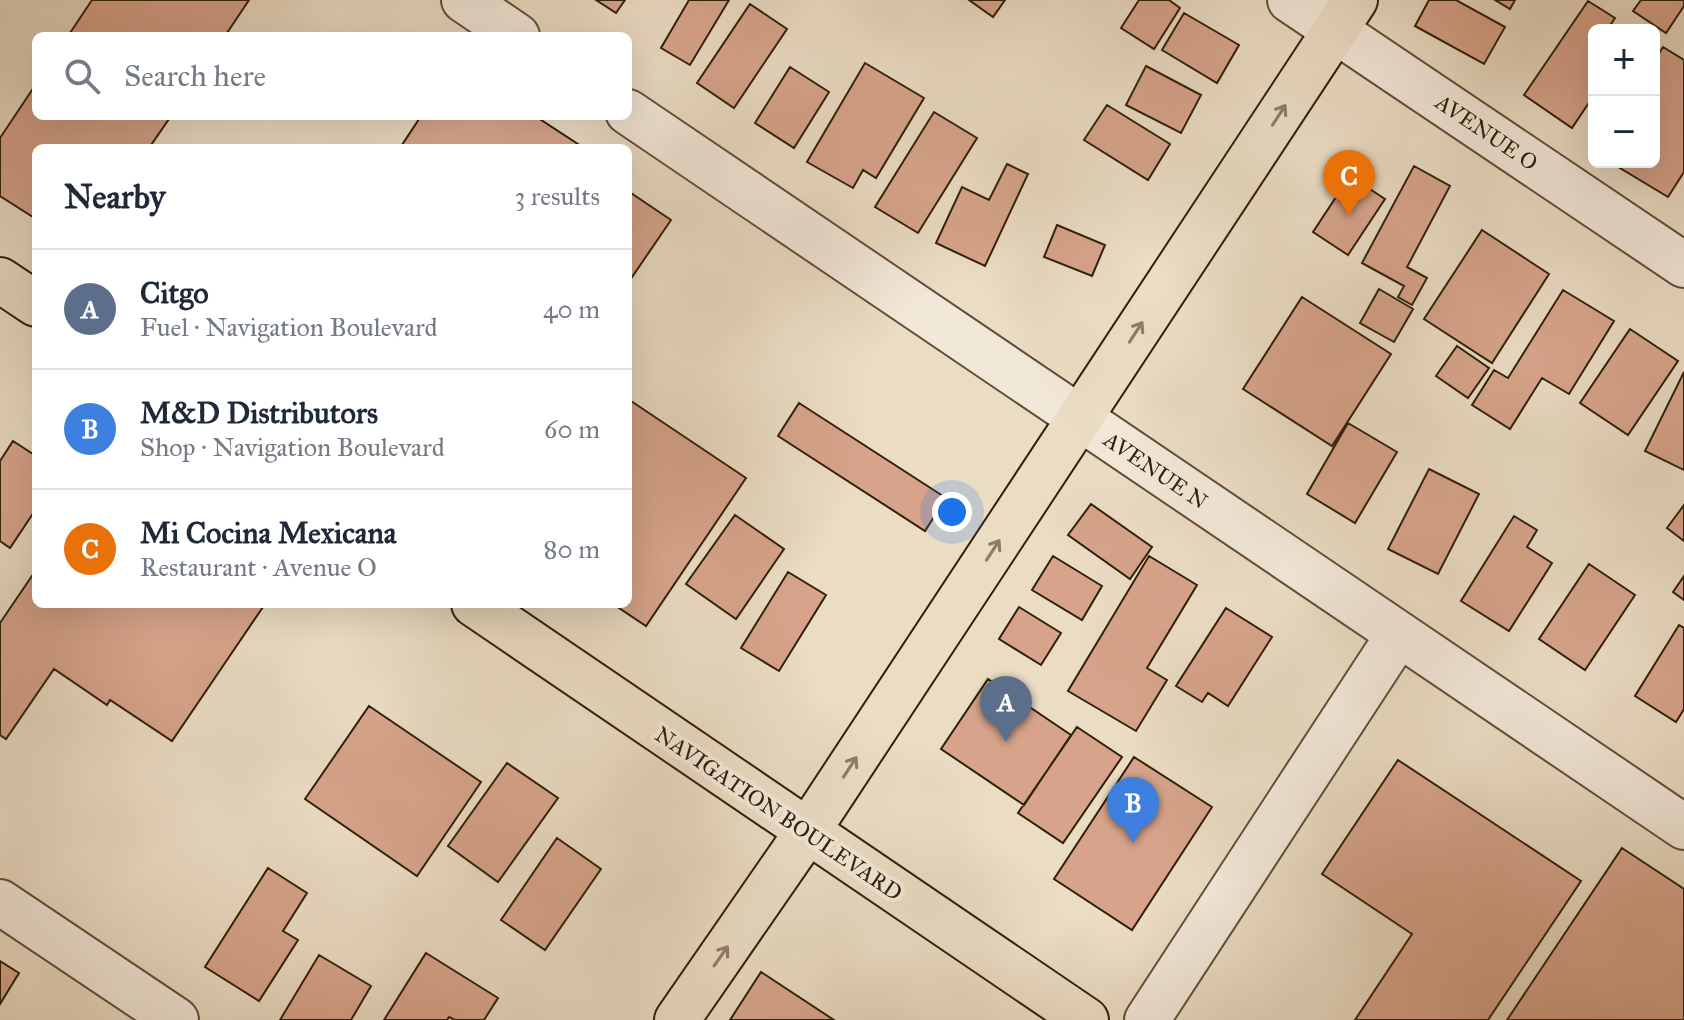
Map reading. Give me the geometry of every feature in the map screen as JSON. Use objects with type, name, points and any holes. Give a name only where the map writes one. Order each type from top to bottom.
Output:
[{"type":"main road","points":[[677,1020],[807,832],[1345,15]]},
{"type":"main road","points":[[0,280],[32,301]]},
{"type":"main road","name":"NAVIGATION BOULEVARD","points":[[480,608],[1086,1020]]},
{"type":"street","points":[[464,0],[511,32]]},
{"type":"street","name":"AVENUE O","points":[[1290,0],[1345,15],[1684,265]]},
{"type":"street","name":"AVENUE N","points":[[632,115],[1684,827]]},
{"type":"street","points":[[1147,1020],[1399,634]]},
{"type":"street","points":[[0,902],[176,1020]]},
{"type":"building","points":[[92,0],[249,0],[228,32],[71,32]]},
{"type":"building","points":[[596,0],[625,0],[616,13]]},
{"type":"building","points":[[689,0],[729,0],[690,65],[661,48]]},
{"type":"building","points":[[969,0],[1005,0],[993,17]]},
{"type":"building","points":[[1139,0],[1169,0],[1180,8],[1154,49],[1121,28]]},
{"type":"building","points":[[1429,0],[1456,0],[1505,27],[1484,64],[1415,26]]},
{"type":"building","points":[[1495,0],[1515,0],[1510,9]]},
{"type":"building","points":[[1641,0],[1684,0],[1684,6],[1666,33],[1660,29],[1660,24],[1652,24],[1633,11]]},
{"type":"building","points":[[1588,1],[1615,18],[1611,24],[1588,24],[1588,104],[1572,128],[1524,95]]},
{"type":"building","points":[[750,4],[787,29],[734,108],[697,83]]},
{"type":"building","points":[[1184,13],[1239,45],[1217,83],[1162,50]]},
{"type":"building","points":[[1663,47],[1684,60],[1684,172],[1668,197],[1620,168],[1660,168],[1660,52]]},
{"type":"building","points":[[865,63],[924,98],[876,178],[863,170],[853,188],[807,162]]},
{"type":"building","points":[[1146,66],[1201,95],[1181,133],[1126,105]]},
{"type":"building","points":[[790,67],[829,92],[794,148],[755,123]]},
{"type":"building","points":[[32,90],[32,120],[168,120],[152,144],[32,144],[32,216],[0,196],[0,138]]},
{"type":"building","points":[[1107,105],[1170,144],[1148,180],[1084,140]]},
{"type":"building","points":[[934,112],[977,138],[918,233],[875,207]]},
{"type":"building","points":[[418,120],[541,120],[578,144],[403,144]]},
{"type":"building","points":[[1007,164],[1028,174],[985,266],[936,243],[962,187],[989,200]]},
{"type":"building","points":[[1414,166],[1450,186],[1407,267],[1427,278],[1412,305],[1398,297],[1404,286],[1362,263]]},
{"type":"building","points":[[1350,176],[1385,199],[1348,255],[1313,232]]},
{"type":"building","points":[[632,194],[671,220],[632,277]]},
{"type":"building","points":[[1057,225],[1105,245],[1092,276],[1044,257]]},
{"type":"building","points":[[1482,230],[1549,274],[1492,363],[1424,319]]},
{"type":"building","points":[[1379,289],[1413,309],[1394,342],[1360,323]]},
{"type":"building","points":[[1563,290],[1614,321],[1569,394],[1542,378],[1510,429],[1472,405],[1494,370],[1508,378]]},
{"type":"building","points":[[1302,297],[1391,354],[1332,446],[1243,389]]},
{"type":"building","points":[[1630,329],[1678,361],[1628,435],[1580,403]]},
{"type":"building","points":[[1457,346],[1489,368],[1468,398],[1436,376]]},
{"type":"building","points":[[1684,372],[1684,470],[1645,451]]},
{"type":"building","points":[[632,402],[746,478],[646,626],[619,608],[632,608]]},
{"type":"building","points":[[799,403],[946,498],[925,531],[778,436]]},
{"type":"building","points":[[1348,423],[1397,452],[1355,523],[1307,494]]},
{"type":"building","points":[[13,441],[32,453],[32,515],[10,548],[0,541],[0,461]]},
{"type":"building","points":[[1429,469],[1479,494],[1438,574],[1388,549]]},
{"type":"building","points":[[1091,504],[1152,547],[1130,579],[1068,535]]},
{"type":"building","points":[[1684,505],[1684,541],[1667,528]]},
{"type":"building","points":[[735,515],[784,549],[736,619],[686,584]]},
{"type":"building","points":[[1514,516],[1537,530],[1527,547],[1552,563],[1509,631],[1461,601]]},
{"type":"building","points":[[1053,556],[1102,586],[1082,620],[1032,590]]},
{"type":"building","points":[[1149,556],[1197,585],[1147,668],[1167,680],[1136,731],[1068,691]]},
{"type":"building","points":[[1589,564],[1635,595],[1585,670],[1539,639]]},
{"type":"building","points":[[788,572],[826,595],[779,671],[741,648]]},
{"type":"building","points":[[32,576],[32,608],[262,608],[172,741],[110,700],[107,705],[54,669],[6,739],[0,735],[0,623]]},
{"type":"building","points":[[1684,576],[1684,600],[1673,592]]},
{"type":"building","points":[[1019,607],[1061,633],[1041,665],[999,639]]},
{"type":"building","points":[[1226,608],[1272,637],[1228,706],[1208,693],[1202,702],[1176,686]]},
{"type":"building","points":[[1679,625],[1684,628],[1684,709],[1676,722],[1635,696]]},
{"type":"building","points":[[988,679],[1071,735],[1024,805],[941,749]]},
{"type":"building","points":[[369,706],[481,782],[417,876],[305,799]]},
{"type":"building","points":[[1077,727],[1122,757],[1063,843],[1018,813]]},
{"type":"building","points":[[1134,757],[1212,807],[1132,930],[1054,879]]},
{"type":"building","points":[[1398,760],[1581,881],[1488,1020],[1355,1020],[1412,934],[1322,874]]},
{"type":"building","points":[[507,763],[558,798],[498,882],[448,846]]},
{"type":"building","points":[[557,838],[601,869],[545,950],[501,920]]},
{"type":"building","points":[[1622,848],[1684,889],[1684,1020],[1507,1020]]},
{"type":"building","points":[[268,868],[307,893],[283,931],[298,940],[259,1001],[205,967]]},
{"type":"building","points":[[426,953],[498,998],[484,1020],[455,1020],[449,1017],[447,1020],[384,1020]]},
{"type":"building","points":[[319,955],[371,986],[351,1020],[280,1020]]},
{"type":"building","points":[[0,961],[19,973],[0,1004]]},
{"type":"building","points":[[761,972],[834,1020],[730,1020]]},
{"type":"place","name":"Mi Cocina Mexicana","points":[[1349,216]]},
{"type":"place","name":"Citgo","points":[[1006,742]]},
{"type":"place","name":"M&D Distributors","points":[[1133,843]]}]
